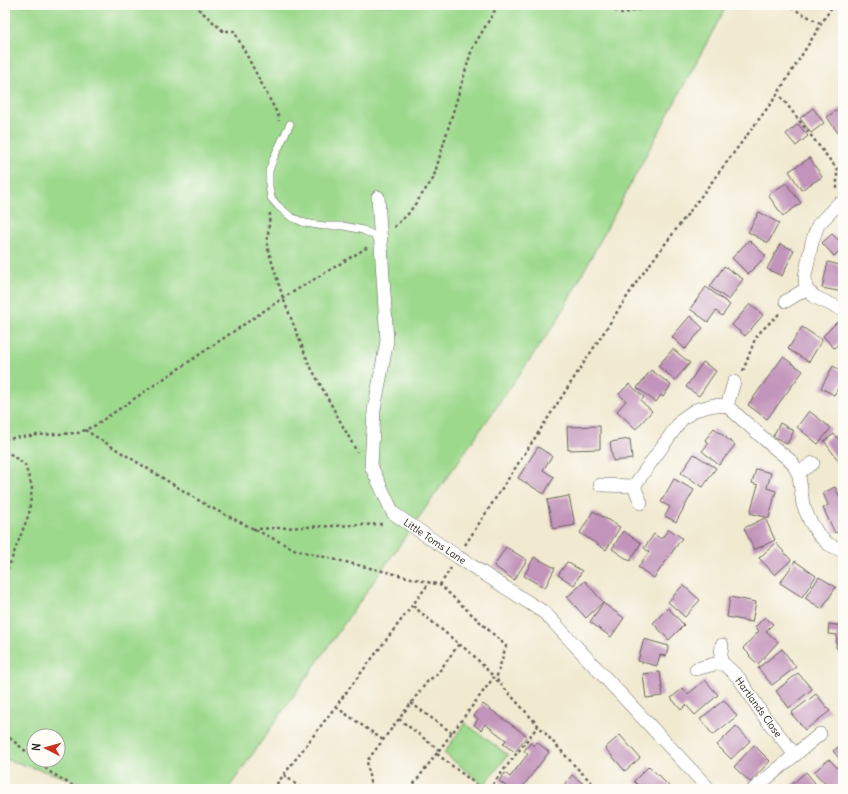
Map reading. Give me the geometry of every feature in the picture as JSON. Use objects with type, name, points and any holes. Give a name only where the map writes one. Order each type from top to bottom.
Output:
[{"type":"street","points":[[370,466],[374,410],[387,341],[378,198]]},
{"type":"street","points":[[838,204],[818,225],[812,242],[805,276],[806,289],[815,297],[843,310]]},
{"type":"street","points":[[786,301],[806,289]]},
{"type":"street","points":[[727,406],[734,382]]},
{"type":"street","points":[[634,486],[682,420],[695,410],[714,405],[727,406],[792,462],[799,475],[803,505],[810,521],[818,534],[828,544],[843,551]]},
{"type":"street","points":[[798,472],[813,463]]},
{"type":"street","name":"Little Toms Lane","points":[[370,466],[393,513],[545,613],[709,789]]},
{"type":"street","points":[[600,485],[634,486]]},
{"type":"street","points":[[634,486],[641,502]]},
{"type":"street","points":[[696,669],[720,664],[722,645]]},
{"type":"street","name":"Hartlands Close","points":[[720,664],[724,664],[739,678],[763,715],[795,754]]},
{"type":"street","points":[[754,789],[820,734]]},
{"type":"lane","points":[[290,124],[269,171],[271,198],[291,217],[305,223],[324,226],[344,226],[363,230],[381,239]]},
{"type":"path","points":[[194,5],[223,31],[234,31],[278,115],[282,141]]},
{"type":"path","points":[[5,439],[37,435],[78,433],[94,426],[283,298],[381,239],[408,214],[433,179],[472,50],[498,5]]},
{"type":"path","points":[[604,5],[622,14],[658,5]]},
{"type":"path","points":[[786,5],[822,24]]},
{"type":"path","points":[[440,585],[638,280],[776,98],[833,5]]},
{"type":"path","points":[[781,97],[837,169],[838,204]]},
{"type":"path","points":[[271,198],[267,246],[283,298],[309,364],[363,463],[370,466]]},
{"type":"path","points":[[734,382],[742,375],[755,338],[780,313],[786,301]]},
{"type":"path","points":[[85,430],[208,506],[296,550],[440,585],[506,646],[495,678],[410,789]]},
{"type":"path","points":[[5,450],[25,465],[32,487],[29,514],[5,576]]},
{"type":"path","points":[[253,529],[384,524]]},
{"type":"path","points":[[273,789],[430,582]]},
{"type":"path","points":[[412,606],[472,654],[598,789]]},
{"type":"path","points":[[371,789],[367,761],[427,682],[438,673],[459,644]]},
{"type":"path","points":[[411,703],[452,733]]},
{"type":"path","points":[[336,707],[383,740]]},
{"type":"path","points":[[399,719],[440,750]]},
{"type":"path","points":[[489,789],[538,726]]},
{"type":"path","points":[[5,734],[26,752]]},
{"type":"path","points":[[437,754],[482,789]]},
{"type":"path","points":[[45,768],[78,789]]},
{"type":"path","points":[[284,775],[302,789]]},
{"type":"green space","points":[[5,5],[727,5],[557,321],[228,789],[102,789],[34,768],[66,768],[66,728],[26,728],[26,765],[5,759]]},
{"type":"green space","points":[[465,723],[508,755],[484,785],[444,753]]},
{"type":"building","points":[[843,106],[843,138],[842,139],[827,117]]},
{"type":"building","points":[[813,108],[824,123],[811,133],[800,118]]},
{"type":"building","points":[[798,124],[808,136],[796,146],[786,134]]},
{"type":"building","points":[[810,158],[822,177],[801,190],[789,171]]},
{"type":"building","points":[[786,183],[801,203],[783,216],[768,195]]},
{"type":"building","points":[[759,212],[779,223],[768,243],[748,232]]},
{"type":"building","points":[[832,234],[843,245],[843,247],[834,256],[822,243]]},
{"type":"building","points":[[749,240],[766,256],[748,274],[732,258]]},
{"type":"building","points":[[780,244],[794,250],[782,276],[767,269]]},
{"type":"building","points":[[828,262],[843,266],[843,292],[822,288]]},
{"type":"building","points":[[724,266],[743,279],[729,300],[710,287]]},
{"type":"building","points":[[706,287],[730,305],[722,316],[716,311],[708,322],[690,309]]},
{"type":"building","points":[[750,304],[763,315],[745,336],[732,325]]},
{"type":"building","points":[[690,316],[703,328],[685,349],[672,337]]},
{"type":"building","points":[[837,322],[843,329],[843,340],[834,348],[823,336]]},
{"type":"building","points":[[802,327],[822,340],[809,362],[788,349]]},
{"type":"building","points":[[673,349],[690,363],[675,380],[658,366]]},
{"type":"building","points":[[783,357],[803,371],[767,419],[748,405]]},
{"type":"building","points":[[703,362],[716,371],[699,396],[686,387]]},
{"type":"building","points":[[833,366],[843,372],[843,380],[834,395],[821,388]]},
{"type":"building","points":[[651,370],[671,385],[663,397],[661,395],[656,402],[637,388]]},
{"type":"building","points":[[629,384],[644,397],[641,401],[652,411],[636,429],[617,411],[626,401],[619,394]]},
{"type":"building","points":[[809,411],[831,428],[818,444],[797,427]]},
{"type":"building","points":[[780,423],[794,431],[787,444],[773,436]]},
{"type":"building","points":[[600,426],[600,449],[568,450],[567,427]]},
{"type":"building","points":[[714,428],[735,445],[719,465],[702,451],[709,443],[705,440]]},
{"type":"building","points":[[834,434],[839,440],[843,438],[843,467],[824,441]]},
{"type":"building","points":[[630,439],[632,459],[613,461],[610,442]]},
{"type":"building","points":[[538,447],[552,456],[543,470],[554,477],[544,494],[518,478]]},
{"type":"building","points":[[694,454],[716,468],[703,487],[681,473]]},
{"type":"building","points":[[756,469],[771,473],[767,488],[776,491],[769,518],[750,513],[758,485],[752,483]]},
{"type":"building","points":[[674,479],[694,490],[676,522],[665,516],[670,507],[661,502]]},
{"type":"building","points":[[835,487],[843,504],[843,529],[835,533],[823,508],[828,505],[823,493]]},
{"type":"building","points":[[569,496],[575,525],[553,529],[547,500]]},
{"type":"building","points":[[593,511],[620,527],[606,550],[580,533]]},
{"type":"building","points":[[765,518],[775,540],[754,550],[744,528]]},
{"type":"building","points":[[669,529],[682,538],[654,578],[638,567],[649,552],[644,548],[654,534],[661,539]]},
{"type":"building","points":[[623,531],[641,543],[630,561],[612,549]]},
{"type":"building","points":[[776,543],[791,560],[775,575],[759,558]]},
{"type":"building","points":[[506,547],[527,560],[514,580],[494,566]]},
{"type":"building","points":[[534,557],[555,568],[545,588],[524,576]]},
{"type":"building","points":[[795,561],[816,576],[802,597],[780,583]]},
{"type":"building","points":[[567,562],[582,571],[574,585],[558,575]]},
{"type":"building","points":[[819,577],[836,587],[822,609],[805,598]]},
{"type":"building","points":[[585,581],[603,602],[586,618],[567,597]]},
{"type":"building","points":[[683,585],[700,600],[685,617],[668,602]]},
{"type":"building","points":[[730,597],[756,602],[752,622],[727,617]]},
{"type":"building","points":[[603,603],[624,618],[611,637],[590,622]]},
{"type":"building","points":[[668,608],[684,625],[669,640],[653,623]]},
{"type":"building","points":[[765,617],[773,624],[766,631],[778,642],[758,664],[743,648],[759,631],[755,627]]},
{"type":"building","points":[[829,624],[843,626],[843,649],[836,648],[837,635],[828,634]]},
{"type":"building","points":[[644,639],[669,646],[666,656],[660,655],[657,666],[638,661]]},
{"type":"building","points":[[782,649],[796,667],[772,685],[758,668]]},
{"type":"building","points":[[660,672],[663,696],[646,698],[643,674]]},
{"type":"building","points":[[798,673],[812,689],[789,708],[776,691]]},
{"type":"building","points":[[705,680],[718,695],[695,715],[686,705],[681,710],[671,698],[683,688],[688,694]]},
{"type":"building","points":[[816,694],[830,711],[805,730],[791,713]]},
{"type":"building","points":[[724,700],[737,716],[713,735],[700,719]]},
{"type":"building","points":[[483,704],[527,736],[515,752],[503,744],[506,740],[485,724],[481,730],[474,725],[478,719],[474,716]]},
{"type":"building","points":[[736,726],[750,741],[731,759],[717,745]]},
{"type":"building","points":[[620,735],[640,758],[625,771],[605,748]]},
{"type":"building","points":[[537,742],[549,752],[521,789],[504,789],[506,786],[499,781],[505,773],[510,777],[528,754],[524,751],[530,743],[534,746]]},
{"type":"building","points":[[843,743],[843,763],[833,751]]},
{"type":"building","points":[[754,745],[770,761],[750,782],[734,767]]},
{"type":"building","points":[[829,759],[843,774],[843,786],[840,789],[830,789],[814,772]]},
{"type":"building","points":[[649,766],[672,789],[641,789],[634,781]]},
{"type":"building","points":[[806,772],[820,789],[794,789],[791,785]]},
{"type":"building","points":[[572,775],[586,786],[583,789],[561,789]]}]
